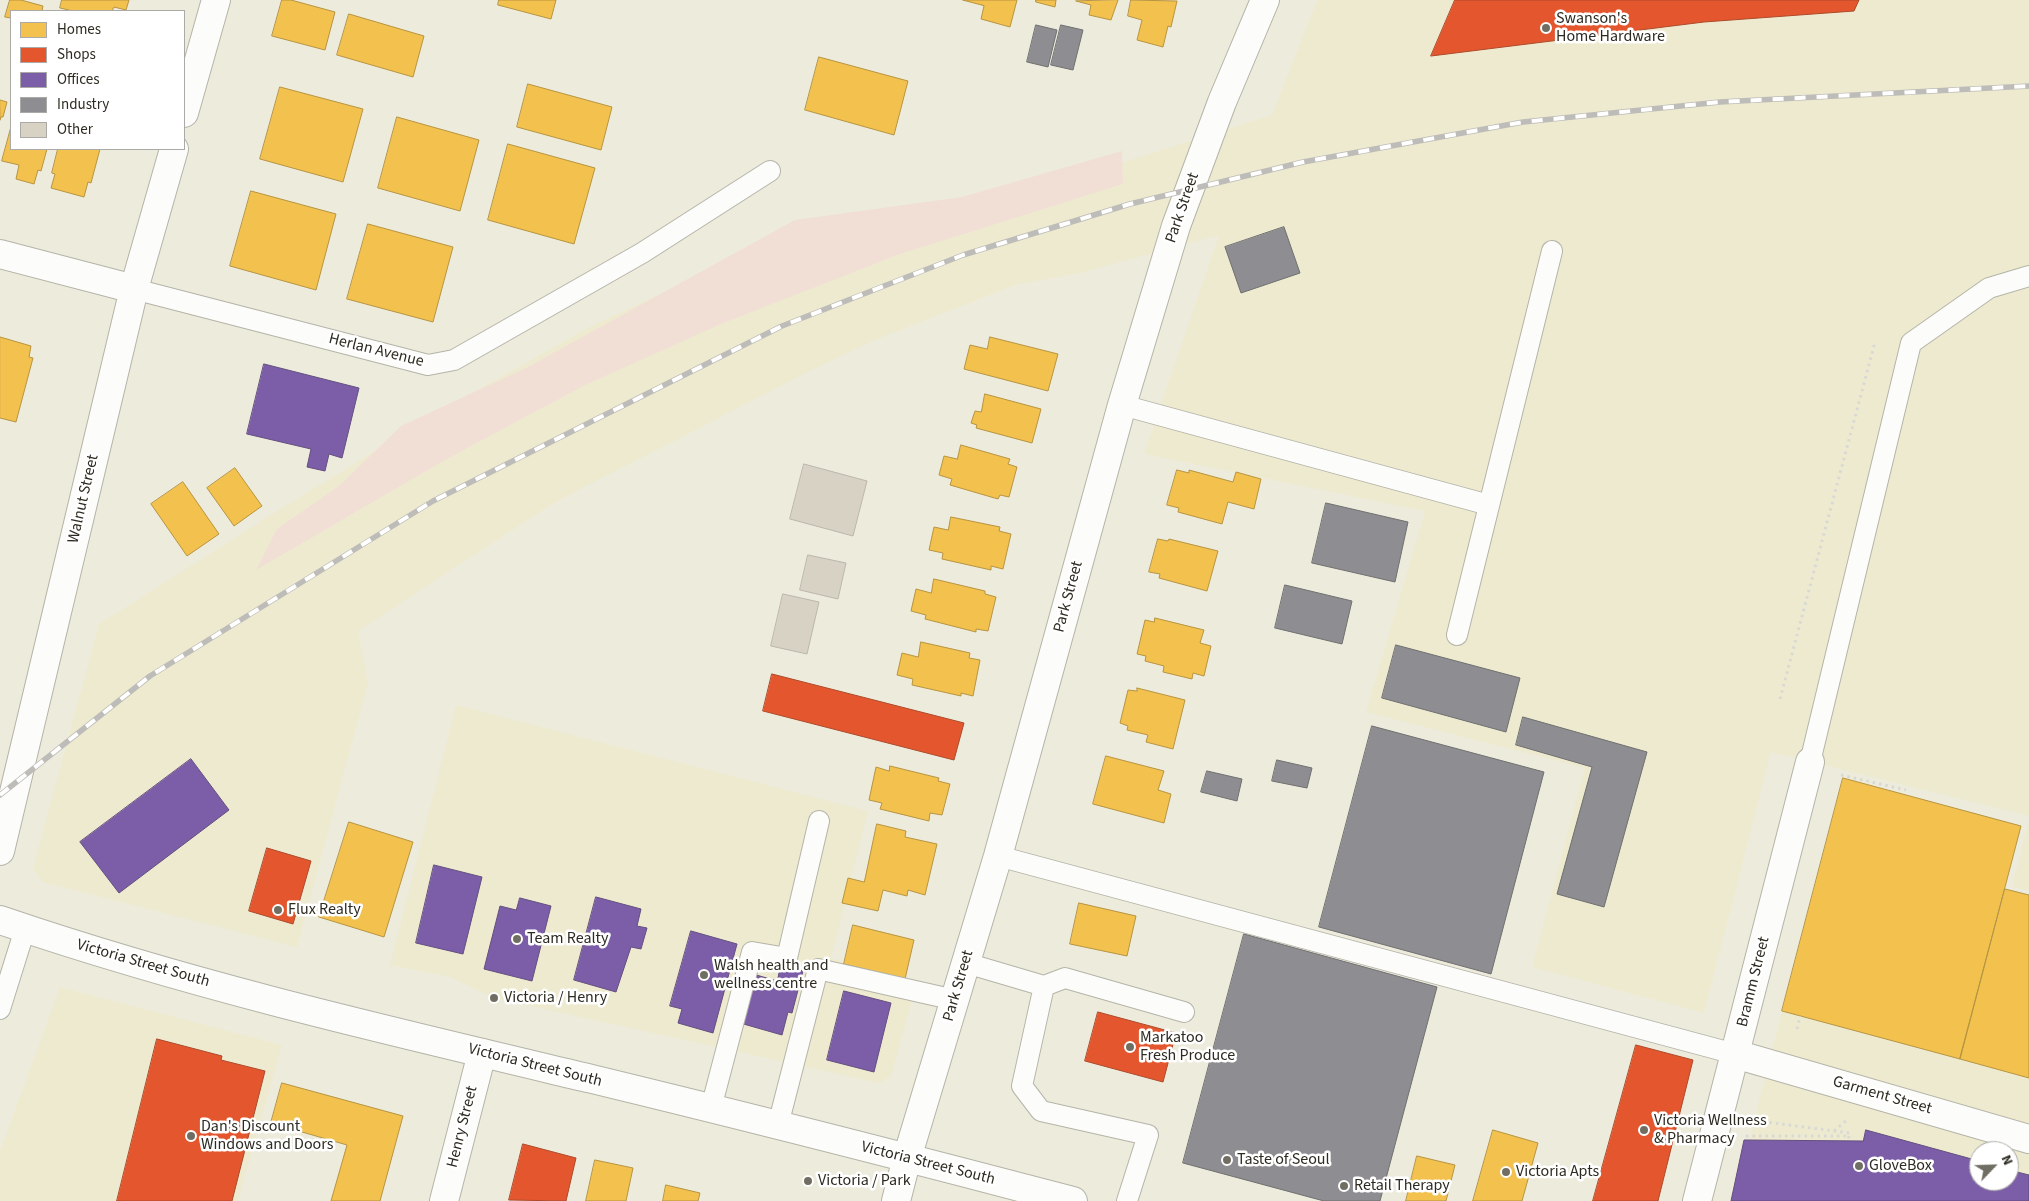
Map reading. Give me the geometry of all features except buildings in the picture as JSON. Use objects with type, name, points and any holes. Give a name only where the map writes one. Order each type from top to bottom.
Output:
[{"type":"street","points":[[185,109],[216,0]]},
{"type":"street","name":"Park Street","points":[[896,1201],[907,1158],[998,856],[1122,405],[1176,226],[1222,102],[1265,0]]},
{"type":"street","name":"Walnut Street","points":[[0,851],[134,289],[174,150]]},
{"type":"street","name":"Herlan Avenue","points":[[0,254],[134,289]]},
{"type":"street","name":"Bramm Street","points":[[1697,1201],[1735,1054],[1822,768]]},
{"type":"street","name":"Victoria Street South","points":[[12,925],[178,975],[482,1053],[711,1108],[1073,1201]]},
{"type":"street","name":"Henry Street","points":[[444,1201],[482,1053]]},
{"type":"street","name":"Garment Street","points":[[1735,1054],[2029,1139]]},
{"type":"lane","name":"Herlan Avenue","points":[[134,289],[428,365],[454,360],[642,254],[770,171]]},
{"type":"lane","points":[[1457,635],[1552,251]]},
{"type":"lane","points":[[1822,768],[1911,342],[1990,288],[2029,276]]},
{"type":"lane","points":[[1122,405],[1489,505]]},
{"type":"lane","points":[[787,958],[819,820]]},
{"type":"lane","points":[[998,856],[1735,1054]]},
{"type":"lane","points":[[0,1009],[12,925]]},
{"type":"lane","points":[[711,1108],[752,952],[787,958],[818,969],[955,1000]]},
{"type":"lane","points":[[966,963],[1044,986],[1066,978],[1184,1012]]},
{"type":"lane","points":[[778,1125],[818,969]]},
{"type":"lane","points":[[1044,986],[1022,1086],[1041,1111],[1148,1135],[1127,1201]]},
{"type":"path","points":[[1780,699],[1875,342]]},
{"type":"path","points":[[1822,768],[1906,790]]},
{"type":"path","points":[[1797,1029],[1800,1016]]},
{"type":"path","points":[[1834,1131],[1853,1115]]},
{"type":"path","points":[[1741,1136],[1848,1138],[1850,1133],[1745,1119]]},
{"type":"shaded area","points":[[1317,0],[2029,0],[2029,816],[1771,752],[1704,1013],[1532,967],[1585,768],[1366,712],[1425,511],[1144,454],[1219,235],[1080,273],[1015,285],[875,340],[804,374],[554,503],[358,631],[368,683],[297,947],[42,882],[33,868],[99,624],[285,506],[449,406],[595,324],[757,250],[1045,187],[1272,115]]},
{"type":"shaded area","points":[[1122,151],[1123,184],[900,254],[721,324],[583,386],[445,460],[256,570],[277,529],[339,486],[401,426],[526,368],[795,220],[962,197]]},
{"type":"shaded area","points":[[456,705],[868,811],[831,958],[917,983],[891,1076],[879,1083],[494,998],[450,977],[390,965]]},
{"type":"shaded area","points":[[2029,821],[2029,891],[2012,886]]},
{"type":"shaded area","points":[[60,987],[282,1045],[238,1201],[0,1201],[0,1151]]},
{"type":"shaded area","points":[[1782,1011],[2029,1078],[2029,1201],[1734,1201]]},
{"type":"railway","points":[[0,795],[150,676],[433,501],[782,326],[963,255],[1130,204],[1303,162],[1523,122],[1720,102],[2029,86]]},
{"type":"place","name":"Swanson's Home Hardware","points":[[1546,28]]},
{"type":"place","name":"Flux Realty","points":[[278,910]]},
{"type":"place","name":"Team Realty","points":[[517,939]]},
{"type":"place","name":"Walsh health and wellness centre","points":[[704,975]]},
{"type":"place","name":"Victoria / Henry","points":[[494,998]]},
{"type":"place","name":"Markatoo Fresh Produce","points":[[1130,1047]]},
{"type":"place","name":"Victoria Wellness & Pharmacy","points":[[1644,1130]]},
{"type":"place","name":"Dan's Discount Windows and Doors","points":[[191,1136]]},
{"type":"place","name":"Taste of Seoul","points":[[1227,1160]]},
{"type":"place","name":"GloveBox","points":[[1859,1166]]},
{"type":"place","name":"Victoria Apts","points":[[1506,1172]]},
{"type":"place","name":"Victoria / Park","points":[[808,1181]]},
{"type":"place","name":"Retail Therapy","points":[[1344,1186]]}]
